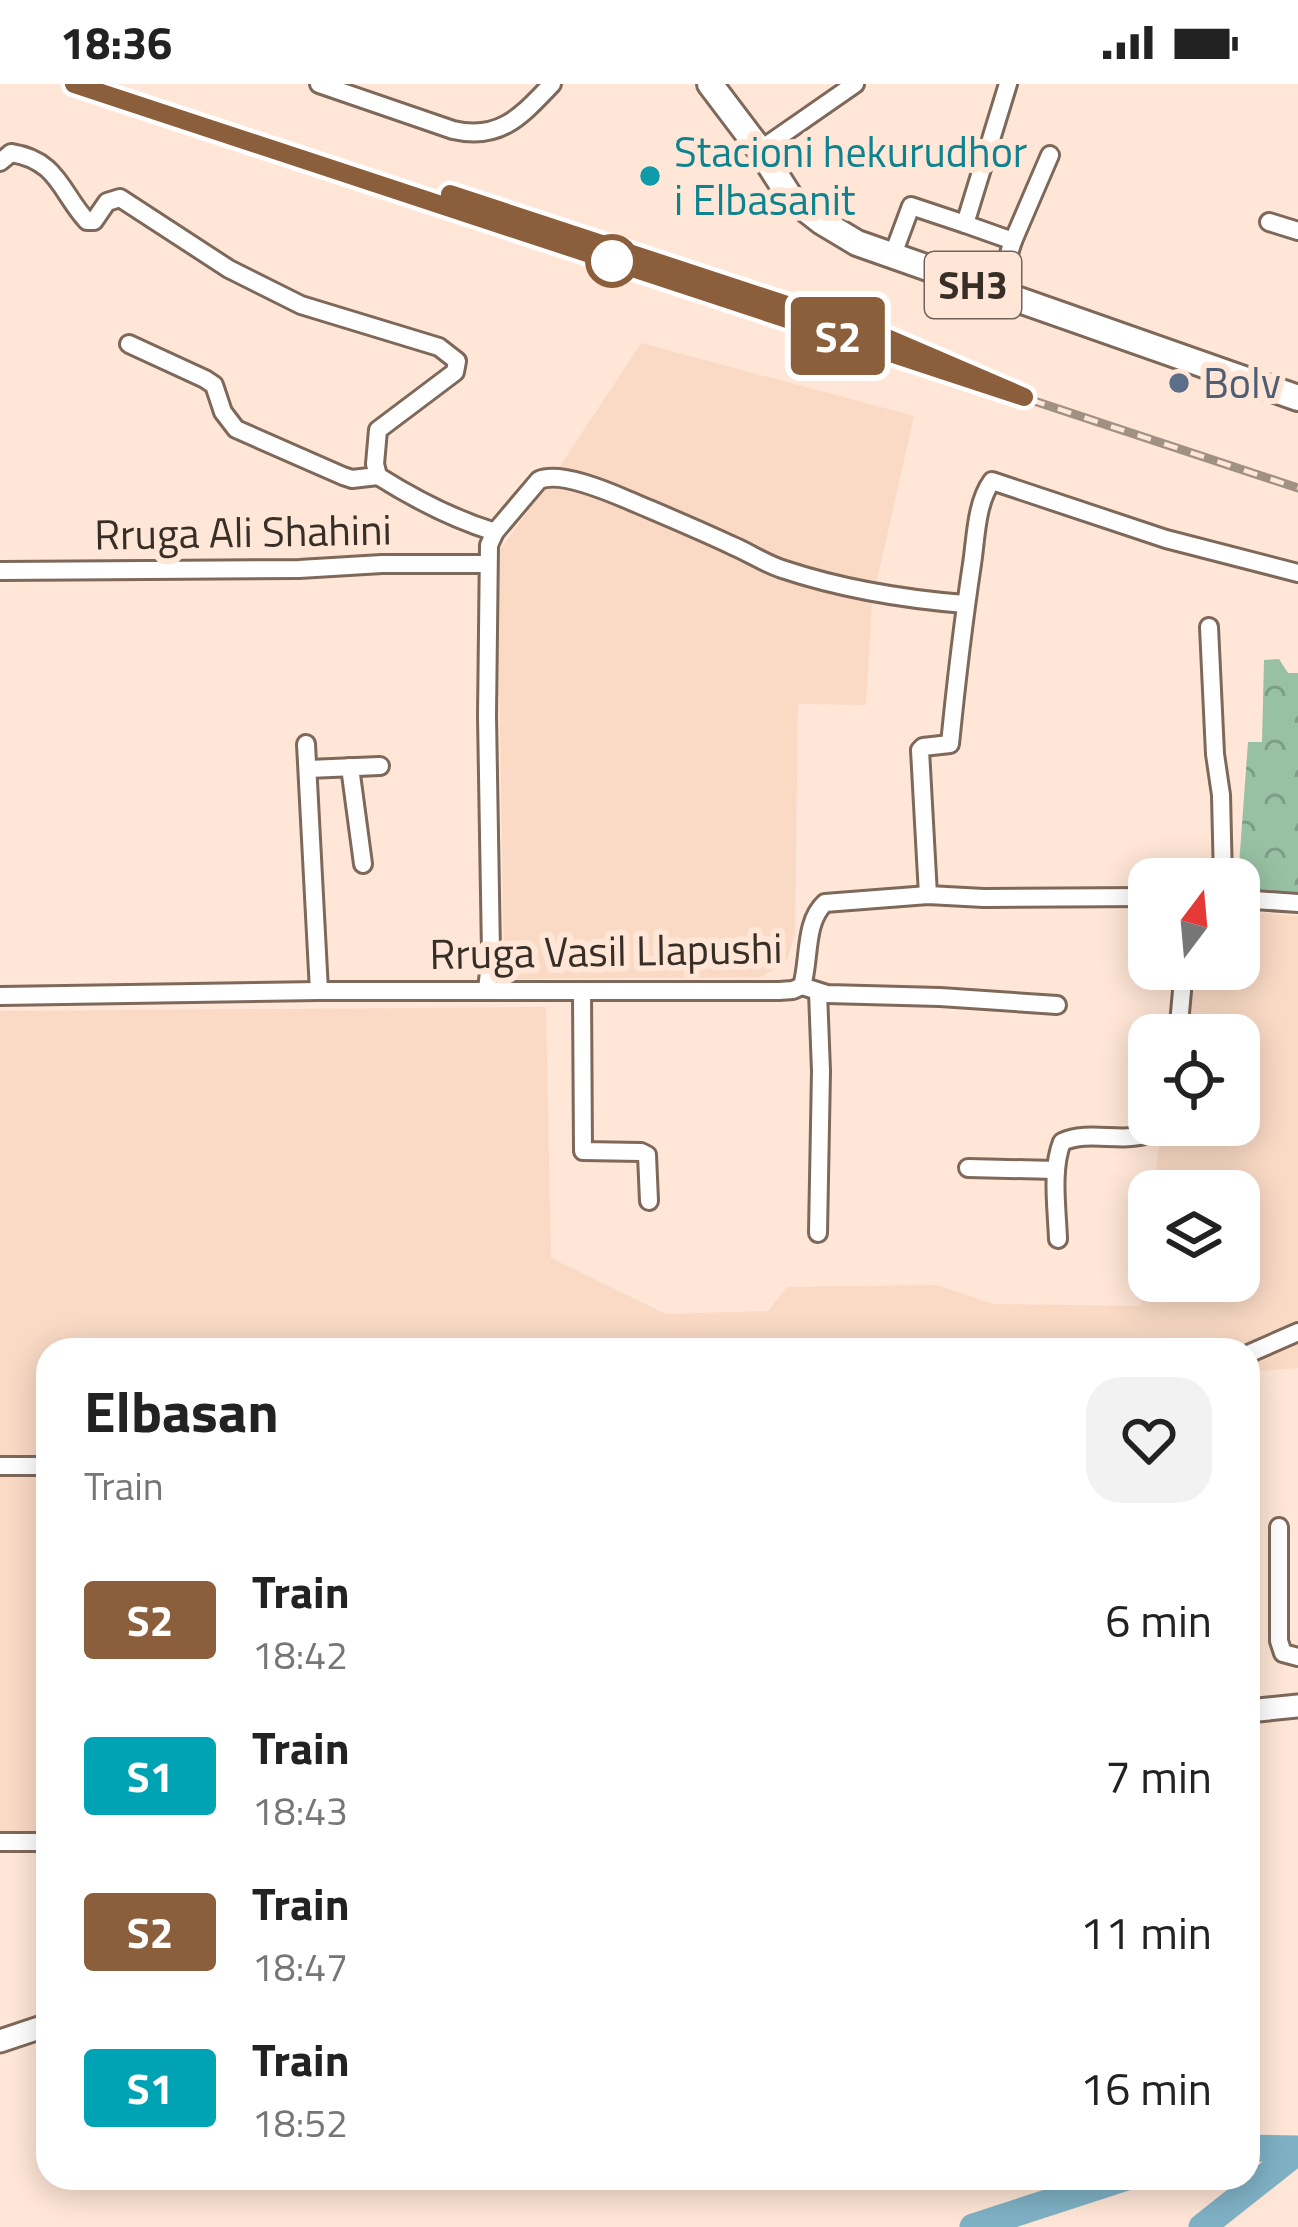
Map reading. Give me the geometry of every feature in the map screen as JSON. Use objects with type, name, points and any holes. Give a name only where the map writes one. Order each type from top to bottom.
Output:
[{"type":"main road","name":"SH3","points":[[710,84],[790,197],[839,233],[892,257],[1298,398]]},
{"type":"street","points":[[319,84],[475,133],[509,124],[553,84]]},
{"type":"street","points":[[760,150],[855,84]]},
{"type":"street","points":[[965,224],[1008,84]]},
{"type":"street","points":[[0,162],[11,153],[36,161],[61,181],[87,221],[98,218],[106,202],[120,198],[229,269],[301,305],[439,347],[454,356],[455,372],[378,430],[375,464],[379,476],[400,490],[453,518],[495,532]]},
{"type":"street","points":[[996,294],[1050,155]]},
{"type":"street","points":[[892,257],[910,206],[1013,241]]},
{"type":"street","points":[[1269,221],[1298,231]]},
{"type":"street","points":[[129,344],[214,385],[223,412],[236,429],[352,479],[379,476]]},
{"type":"street","points":[[488,990],[489,545],[539,480],[556,477],[614,494],[777,568],[869,593],[965,604]]},
{"type":"street","points":[[928,895],[920,754],[923,747],[950,744],[977,526],[992,481],[1166,539],[1298,573]]},
{"type":"street","name":"Rruga Ali Shahini","points":[[0,571],[488,564]]},
{"type":"street","points":[[1209,627],[1222,858]]},
{"type":"street","points":[[306,744],[320,991]]},
{"type":"street","points":[[308,769],[380,766]]},
{"type":"street","points":[[350,767],[363,864]]},
{"type":"street","name":"Rruga Vasil Llapushi","points":[[0,997],[320,991],[779,992],[810,988],[813,922],[825,903],[928,895],[1128,897]]},
{"type":"street","points":[[1260,901],[1298,904]]},
{"type":"street","points":[[818,1233],[821,1071],[810,988],[1057,1005]]},
{"type":"street","points":[[582,991],[583,1150],[647,1155],[649,1202]]},
{"type":"street","points":[[1058,1239],[1055,1170],[1062,1142],[1073,1137],[1128,1137]]},
{"type":"street","points":[[968,1168],[1055,1170]]},
{"type":"street","points":[[1260,1349],[1298,1332]]},
{"type":"street","points":[[0,1466],[36,1466]]},
{"type":"street","points":[[1279,1527],[1279,1640],[1282,1653],[1298,1657]]},
{"type":"street","points":[[1260,1710],[1298,1706]]},
{"type":"street","points":[[0,1842],[36,1842]]},
{"type":"street","points":[[0,2041],[36,2029]]},
{"type":"shaded area","points":[[641,343],[914,416],[872,602],[866,705],[798,704],[795,933],[787,961],[761,977],[513,979],[504,963],[497,554]]},
{"type":"shaded area","points":[[1260,913],[1298,916],[1298,1368],[1260,1371],[1260,1338],[36,1338],[36,1839],[0,1839],[0,1011],[546,1007],[551,1258],[666,1314],[768,1311],[787,1287],[937,1285],[993,1304],[1260,1302],[1260,1170],[1156,1170],[1159,1146],[1260,1146],[1260,1014],[1186,1014],[1188,990],[1260,990]]},
{"type":"green space","points":[[1279,659],[1288,673],[1298,673],[1298,896],[1260,893],[1260,858],[1240,858],[1248,742],[1262,742],[1264,660]]},
{"type":"waterway","points":[[1260,2148],[1298,2149]]},
{"type":"waterway","points":[[1260,2181],[1298,2151]]},
{"type":"waterway","points":[[973,2227],[1087,2190]]},
{"type":"waterway","points":[[1202,2227],[1249,2190]]},
{"type":"railway","points":[[74,84],[1298,488]]},
{"type":"train","name":"S2","points":[[74,84],[1024,397],[887,338],[450,194]]},
{"type":"place","name":"Stacioni hekurudhor i Elbasanit","points":[[650,176]]},
{"type":"place","name":"Bolv","points":[[1179,383]]}]
